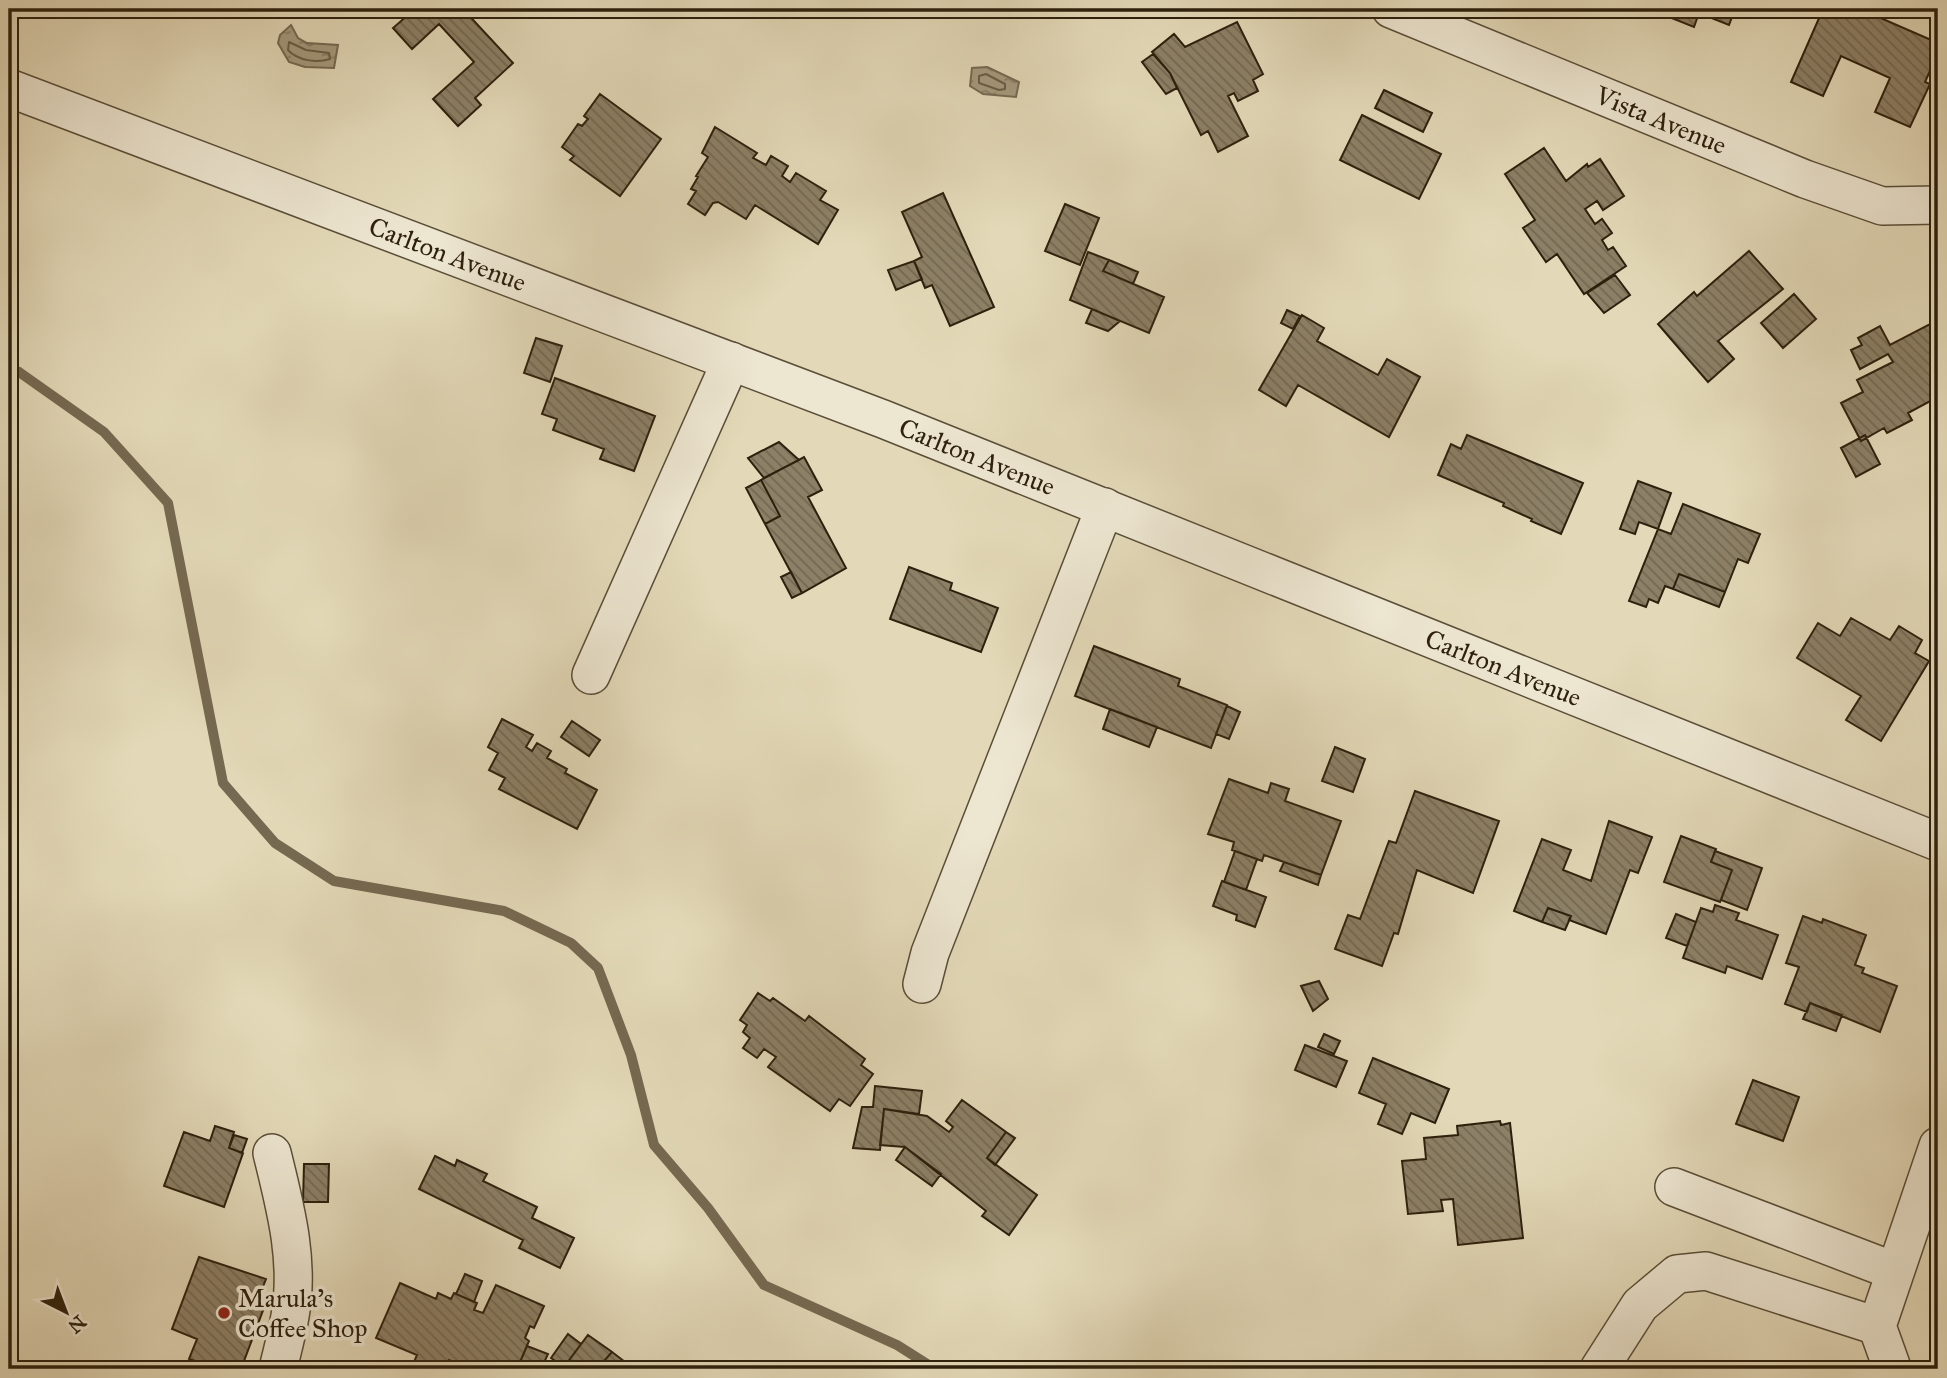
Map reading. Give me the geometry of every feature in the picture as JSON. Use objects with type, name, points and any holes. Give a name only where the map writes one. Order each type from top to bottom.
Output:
[{"type":"street","name":"Vista Avenue","points":[[1391,9],[1805,179],[1882,206],[1938,205]]},
{"type":"street","name":"Carlton Avenue","points":[[9,88],[731,361],[1105,507],[1938,842]]},
{"type":"street","points":[[591,675],[731,361]]},
{"type":"street","points":[[922,984],[930,953],[1105,507]]},
{"type":"street","points":[[1891,1365],[1877,1326],[1938,1146]]},
{"type":"street","points":[[272,1153],[290,1224],[292,1269],[291,1314],[278,1369]]},
{"type":"street","points":[[1674,1186],[1894,1271]]},
{"type":"street","points":[[1600,1369],[1640,1305],[1677,1275],[1706,1271],[1877,1326]]},
{"type":"water","points":[[291,25],[298,38],[307,43],[338,45],[334,68],[305,67],[289,62],[278,43],[280,35]]},
{"type":"water","points":[[987,67],[1019,82],[1016,97],[983,94],[970,86],[972,68]]},
{"type":"building","points":[[463,9],[513,63],[475,98],[481,105],[458,126],[433,99],[474,62],[439,24],[412,49],[393,28],[408,15],[404,11]]},
{"type":"building","points":[[1649,9],[1735,9],[1729,25],[1699,13],[1694,27]]},
{"type":"building","points":[[1823,9],[1860,9],[1938,43],[1938,53],[1925,82],[1930,84],[1910,127],[1875,112],[1890,78],[1841,56],[1823,96],[1791,82]]},
{"type":"building","points":[[1237,22],[1263,74],[1253,80],[1258,91],[1238,101],[1234,93],[1228,96],[1248,136],[1218,152],[1208,131],[1201,135],[1170,73],[1152,52],[1174,34],[1185,47]]},
{"type":"building","points":[[1153,54],[1170,73],[1177,88],[1166,94],[1142,62]]},
{"type":"building","points":[[1384,90],[1432,113],[1423,132],[1375,108]]},
{"type":"building","points":[[600,94],[661,139],[620,196],[570,160],[574,156],[562,147],[578,124],[582,126],[588,119],[584,116]]},
{"type":"building","points":[[1362,115],[1441,154],[1419,199],[1340,160]]},
{"type":"building","points":[[715,127],[757,153],[753,158],[766,165],[771,156],[788,166],[782,176],[790,182],[796,173],[826,191],[820,200],[838,210],[818,244],[755,205],[746,219],[718,202],[713,203],[705,215],[688,204],[696,191],[691,189],[698,177],[696,176],[708,157],[702,153]]},
{"type":"building","points":[[1544,148],[1566,181],[1587,164],[1588,167],[1600,159],[1624,196],[1603,210],[1597,201],[1585,209],[1595,224],[1602,219],[1612,233],[1602,240],[1608,250],[1613,247],[1626,266],[1584,294],[1557,254],[1546,262],[1523,228],[1535,220],[1505,174]]},
{"type":"building","points":[[943,193],[994,307],[950,326],[932,285],[925,288],[914,261],[922,257],[902,212]]},
{"type":"building","points":[[1065,204],[1099,218],[1080,265],[1045,251]]},
{"type":"building","points":[[1749,251],[1783,289],[1718,341],[1734,359],[1708,382],[1658,324],[1694,292],[1697,296]]},
{"type":"building","points":[[1088,252],[1109,260],[1103,271],[1164,297],[1149,333],[1070,300]]},
{"type":"building","points":[[1109,260],[1138,272],[1133,284],[1103,271]]},
{"type":"building","points":[[914,261],[922,279],[896,290],[888,270]]},
{"type":"building","points":[[1615,275],[1630,295],[1604,313],[1587,293]]},
{"type":"building","points":[[1794,294],[1816,319],[1783,348],[1761,323]]},
{"type":"building","points":[[1092,309],[1120,321],[1108,331],[1086,323]]},
{"type":"building","points":[[1287,310],[1300,316],[1293,329],[1281,323]]},
{"type":"building","points":[[1302,315],[1324,328],[1317,341],[1378,375],[1387,359],[1420,377],[1389,437],[1298,385],[1286,406],[1259,390]]},
{"type":"building","points":[[1932,323],[1938,334],[1938,397],[1908,413],[1912,420],[1887,433],[1884,428],[1861,441],[1841,403],[1863,392],[1857,380],[1893,362],[1888,354],[1860,369],[1851,350],[1862,345],[1858,338],[1880,326],[1890,345]]},
{"type":"building","points":[[536,338],[562,346],[550,382],[524,373]]},
{"type":"building","points":[[555,378],[655,416],[634,471],[600,459],[604,449],[553,430],[557,419],[542,414]]},
{"type":"building","points":[[1467,435],[1583,483],[1561,534],[1503,506],[1504,503],[1438,475],[1451,444],[1461,449]]},
{"type":"building","points":[[1865,435],[1880,464],[1856,477],[1841,448]]},
{"type":"building","points":[[779,442],[799,460],[764,478],[748,458]]},
{"type":"building","points":[[804,457],[822,490],[808,497],[846,568],[802,593],[765,524],[780,516],[761,480]]},
{"type":"building","points":[[761,480],[780,516],[765,524],[746,488]]},
{"type":"building","points":[[1638,481],[1671,493],[1658,529],[1639,522],[1635,534],[1620,529]]},
{"type":"building","points":[[1683,504],[1760,534],[1748,563],[1738,559],[1725,592],[1679,574],[1673,589],[1665,586],[1658,603],[1649,599],[1646,607],[1629,601],[1658,529],[1671,534]]},
{"type":"building","points":[[909,567],[952,583],[950,590],[998,608],[981,652],[890,619]]},
{"type":"building","points":[[791,572],[802,593],[792,598],[781,577]]},
{"type":"building","points":[[1679,574],[1725,592],[1719,607],[1673,589]]},
{"type":"building","points":[[1851,618],[1890,640],[1899,626],[1922,640],[1915,653],[1929,661],[1881,741],[1846,720],[1861,696],[1797,658],[1818,623],[1840,636]]},
{"type":"building","points":[[1094,646],[1180,679],[1178,686],[1227,705],[1211,748],[1075,696]]},
{"type":"building","points":[[1227,706],[1240,712],[1229,739],[1216,734]]},
{"type":"building","points":[[1110,709],[1157,727],[1149,747],[1103,729]]},
{"type":"building","points":[[502,719],[533,735],[526,747],[532,751],[537,743],[551,751],[547,758],[567,769],[565,773],[597,790],[577,829],[499,789],[505,778],[489,770],[498,753],[488,747]]},
{"type":"building","points":[[572,721],[600,740],[589,756],[561,737]]},
{"type":"building","points":[[1335,747],[1365,759],[1353,792],[1322,781]]},
{"type":"building","points":[[1229,779],[1268,793],[1271,783],[1289,789],[1285,801],[1341,821],[1321,875],[1264,855],[1262,861],[1232,850],[1234,842],[1208,834]]},
{"type":"building","points":[[1415,791],[1499,821],[1473,893],[1417,870],[1398,934],[1394,933],[1382,966],[1335,949],[1348,915],[1360,919],[1389,841],[1396,843]]},
{"type":"building","points":[[1609,821],[1652,837],[1638,873],[1630,870],[1606,934],[1569,920],[1571,916],[1548,908],[1542,922],[1514,911],[1542,839],[1571,850],[1563,870],[1591,881]]},
{"type":"building","points":[[1681,836],[1716,849],[1711,862],[1732,870],[1720,902],[1664,882]]},
{"type":"building","points":[[1235,851],[1257,859],[1246,890],[1224,882]]},
{"type":"building","points":[[1715,851],[1762,868],[1747,910],[1721,900],[1732,870],[1711,862]]},
{"type":"building","points":[[1284,862],[1321,875],[1318,885],[1280,871]]},
{"type":"building","points":[[1222,881],[1266,897],[1255,927],[1236,920],[1237,915],[1213,906]]},
{"type":"building","points":[[1715,905],[1739,913],[1736,920],[1778,935],[1762,979],[1727,966],[1725,973],[1683,958],[1701,908],[1713,912]]},
{"type":"building","points":[[1548,908],[1571,916],[1565,930],[1542,922]]},
{"type":"building","points":[[1676,914],[1696,922],[1687,946],[1666,938]]},
{"type":"building","points":[[1803,916],[1822,923],[1823,919],[1866,935],[1855,965],[1864,968],[1862,973],[1897,986],[1880,1032],[1810,1003],[1807,1012],[1785,1004],[1799,967],[1786,963]]},
{"type":"building","points":[[1319,981],[1328,999],[1313,1011],[1301,986]]},
{"type":"building","points":[[758,993],[770,1001],[773,998],[805,1021],[809,1016],[865,1059],[861,1065],[873,1074],[850,1106],[839,1099],[830,1111],[768,1067],[776,1057],[764,1049],[757,1058],[743,1048],[750,1038],[743,1032],[747,1025],[740,1020]]},
{"type":"building","points":[[1810,1003],[1842,1015],[1836,1031],[1803,1019]]},
{"type":"building","points":[[1324,1034],[1340,1041],[1334,1054],[1318,1047]]},
{"type":"building","points":[[1305,1045],[1347,1061],[1336,1087],[1295,1070]]},
{"type":"building","points":[[1373,1058],[1449,1089],[1435,1123],[1411,1113],[1402,1134],[1378,1124],[1386,1104],[1359,1093]]},
{"type":"building","points":[[1753,1080],[1799,1097],[1783,1141],[1736,1124]]},
{"type":"building","points":[[875,1086],[922,1091],[919,1114],[884,1109],[880,1150],[853,1148],[862,1107],[873,1107]]},
{"type":"building","points":[[962,1100],[1006,1132],[987,1158],[1037,1195],[1009,1235],[982,1216],[986,1211],[905,1147],[880,1145],[884,1109],[927,1116],[949,1132],[953,1127],[946,1121]]},
{"type":"building","points":[[1500,1121],[1501,1125],[1510,1123],[1523,1238],[1458,1245],[1453,1199],[1441,1200],[1443,1211],[1408,1214],[1402,1161],[1426,1159],[1424,1138],[1458,1135],[1457,1126]]},
{"type":"building","points":[[215,1126],[234,1132],[229,1148],[243,1153],[224,1207],[164,1186],[184,1132],[210,1141]]},
{"type":"building","points":[[1006,1132],[1015,1138],[995,1165],[987,1158]]},
{"type":"building","points":[[234,1135],[247,1139],[242,1153],[229,1148]]},
{"type":"building","points":[[905,1147],[941,1174],[932,1186],[896,1160]]},
{"type":"building","points":[[435,1156],[455,1166],[457,1160],[487,1174],[483,1181],[537,1207],[532,1218],[574,1238],[560,1268],[519,1248],[523,1240],[419,1189]]},
{"type":"building","points":[[304,1164],[329,1164],[328,1202],[303,1202]]},
{"type":"building","points":[[199,1257],[266,1279],[260,1294],[268,1297],[241,1369],[217,1369],[189,1359],[197,1339],[172,1329]]},
{"type":"building","points":[[465,1274],[482,1281],[474,1302],[456,1294]]},
{"type":"building","points":[[400,1283],[436,1299],[438,1293],[451,1299],[454,1293],[477,1303],[474,1310],[483,1313],[496,1285],[544,1306],[534,1328],[530,1326],[525,1338],[529,1341],[517,1369],[470,1369],[449,1360],[445,1367],[440,1365],[439,1369],[411,1369],[417,1355],[376,1338]]},
{"type":"building","points":[[568,1334],[581,1344],[564,1367],[551,1358]]},
{"type":"building","points":[[588,1335],[612,1352],[604,1361],[615,1369],[564,1367]]},
{"type":"building","points":[[527,1346],[548,1354],[541,1369],[517,1369]]},
{"type":"building","points":[[612,1352],[633,1368],[615,1369],[604,1361]]},
{"type":"waterway","points":[[9,368],[19,372],[104,432],[168,503],[223,783],[275,843],[334,881],[504,911],[571,943],[598,968],[631,1055],[654,1145],[708,1208],[764,1285],[897,1345],[935,1369]]},
{"type":"place","name":"Marula's Coffee Shop","points":[[224,1313]]}]
